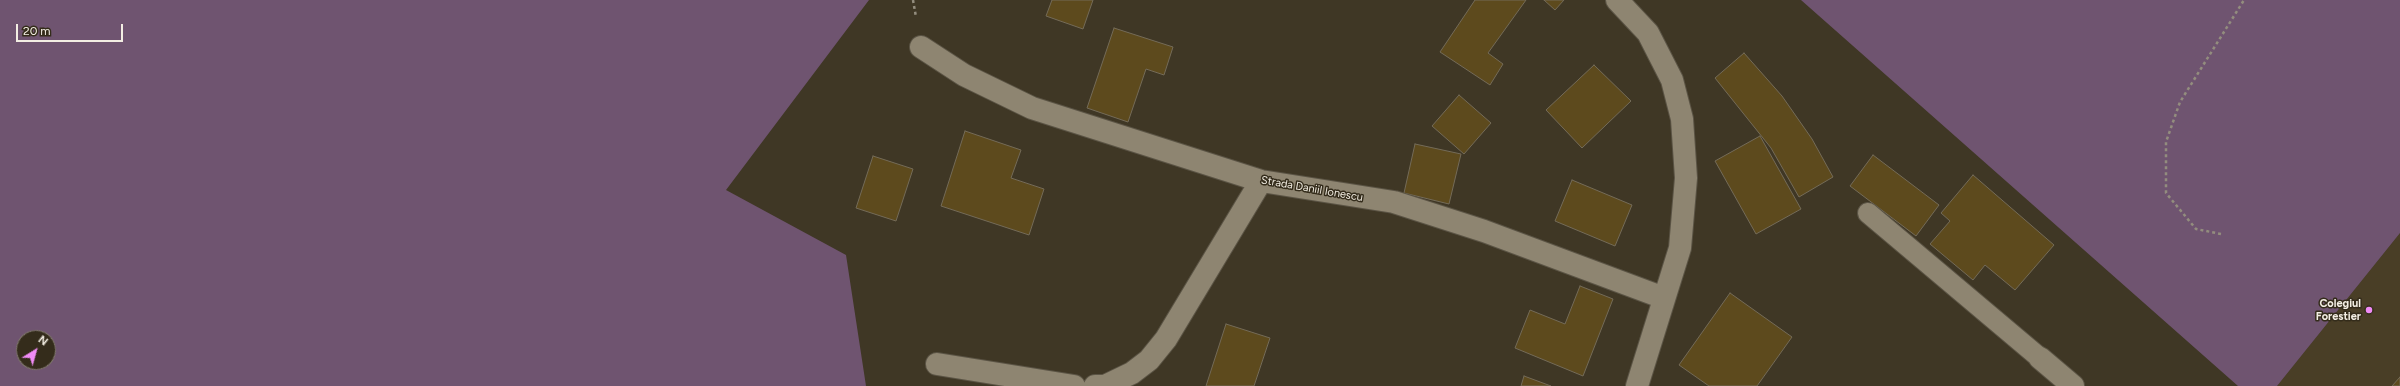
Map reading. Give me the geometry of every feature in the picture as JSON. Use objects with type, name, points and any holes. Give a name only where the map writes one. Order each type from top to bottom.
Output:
[{"type":"street","points":[[1618,0],[1648,33],[1672,80],[1682,119],[1686,178],[1680,248],[1637,386]]},
{"type":"street","name":"Strada Daniil Ionescu","points":[[921,47],[964,75],[1032,108],[1261,182],[1394,202],[1484,231],[1664,298]]},
{"type":"street","points":[[1095,386],[1105,386],[1132,373],[1149,360],[1166,339],[1261,182]]},
{"type":"street","points":[[2040,358],[2073,386]]},
{"type":"street","points":[[937,364],[1074,386]]},
{"type":"lane","points":[[1868,213],[2040,358]]},
{"type":"path","points":[[2221,234],[2196,229],[2166,193],[2166,142],[2180,102],[2244,0]]},
{"type":"shaded area","points":[[0,0],[869,0],[726,190],[846,255],[866,386],[0,386]]},
{"type":"shaded area","points":[[1801,0],[2400,0],[2400,233],[2277,386],[2238,386]]},
{"type":"shaded area","name":"Colegiul Forestier","points":[[2400,233],[2400,386],[2277,386]]},
{"type":"building","points":[[1052,0],[1093,0],[1083,29],[1046,16]]},
{"type":"building","points":[[1475,0],[1526,0],[1488,53],[1503,64],[1490,85],[1440,52]]},
{"type":"building","points":[[1544,0],[1564,0],[1555,10]]},
{"type":"building","points":[[1114,28],[1173,47],[1164,75],[1146,69],[1128,122],[1087,108]]},
{"type":"building","points":[[1744,53],[1782,96],[1812,139],[1833,177],[1799,197],[1771,148],[1715,78]]},
{"type":"building","points":[[1594,65],[1631,101],[1582,148],[1546,110]]},
{"type":"building","points":[[1459,95],[1491,123],[1464,154],[1432,126]]},
{"type":"building","points":[[965,131],[1021,150],[1011,178],[1044,189],[1029,235],[941,206]]},
{"type":"building","points":[[1760,136],[1801,209],[1756,234],[1715,161]]},
{"type":"building","points":[[1415,144],[1461,154],[1449,204],[1404,193]]},
{"type":"building","points":[[1873,155],[1939,205],[1916,236],[1850,186]]},
{"type":"building","points":[[873,156],[913,169],[896,221],[856,208]]},
{"type":"building","points":[[1973,175],[2054,245],[2015,290],[1985,265],[1973,280],[1930,244],[1950,221],[1941,213]]},
{"type":"building","points":[[1572,180],[1632,205],[1615,246],[1555,221]]},
{"type":"building","points":[[1580,286],[1613,299],[1583,376],[1515,348],[1530,310],[1565,324]]},
{"type":"building","points":[[1730,293],[1792,337],[1757,386],[1709,386],[1679,365]]},
{"type":"building","points":[[1226,324],[1270,338],[1254,386],[1206,386]]},
{"type":"building","points":[[1524,376],[1551,386],[1521,386]]},
{"type":"building","points":[[2400,377],[2400,386],[2392,386]]},
{"type":"place","name":"Colegiul Forestier","points":[[2369,310]]}]
